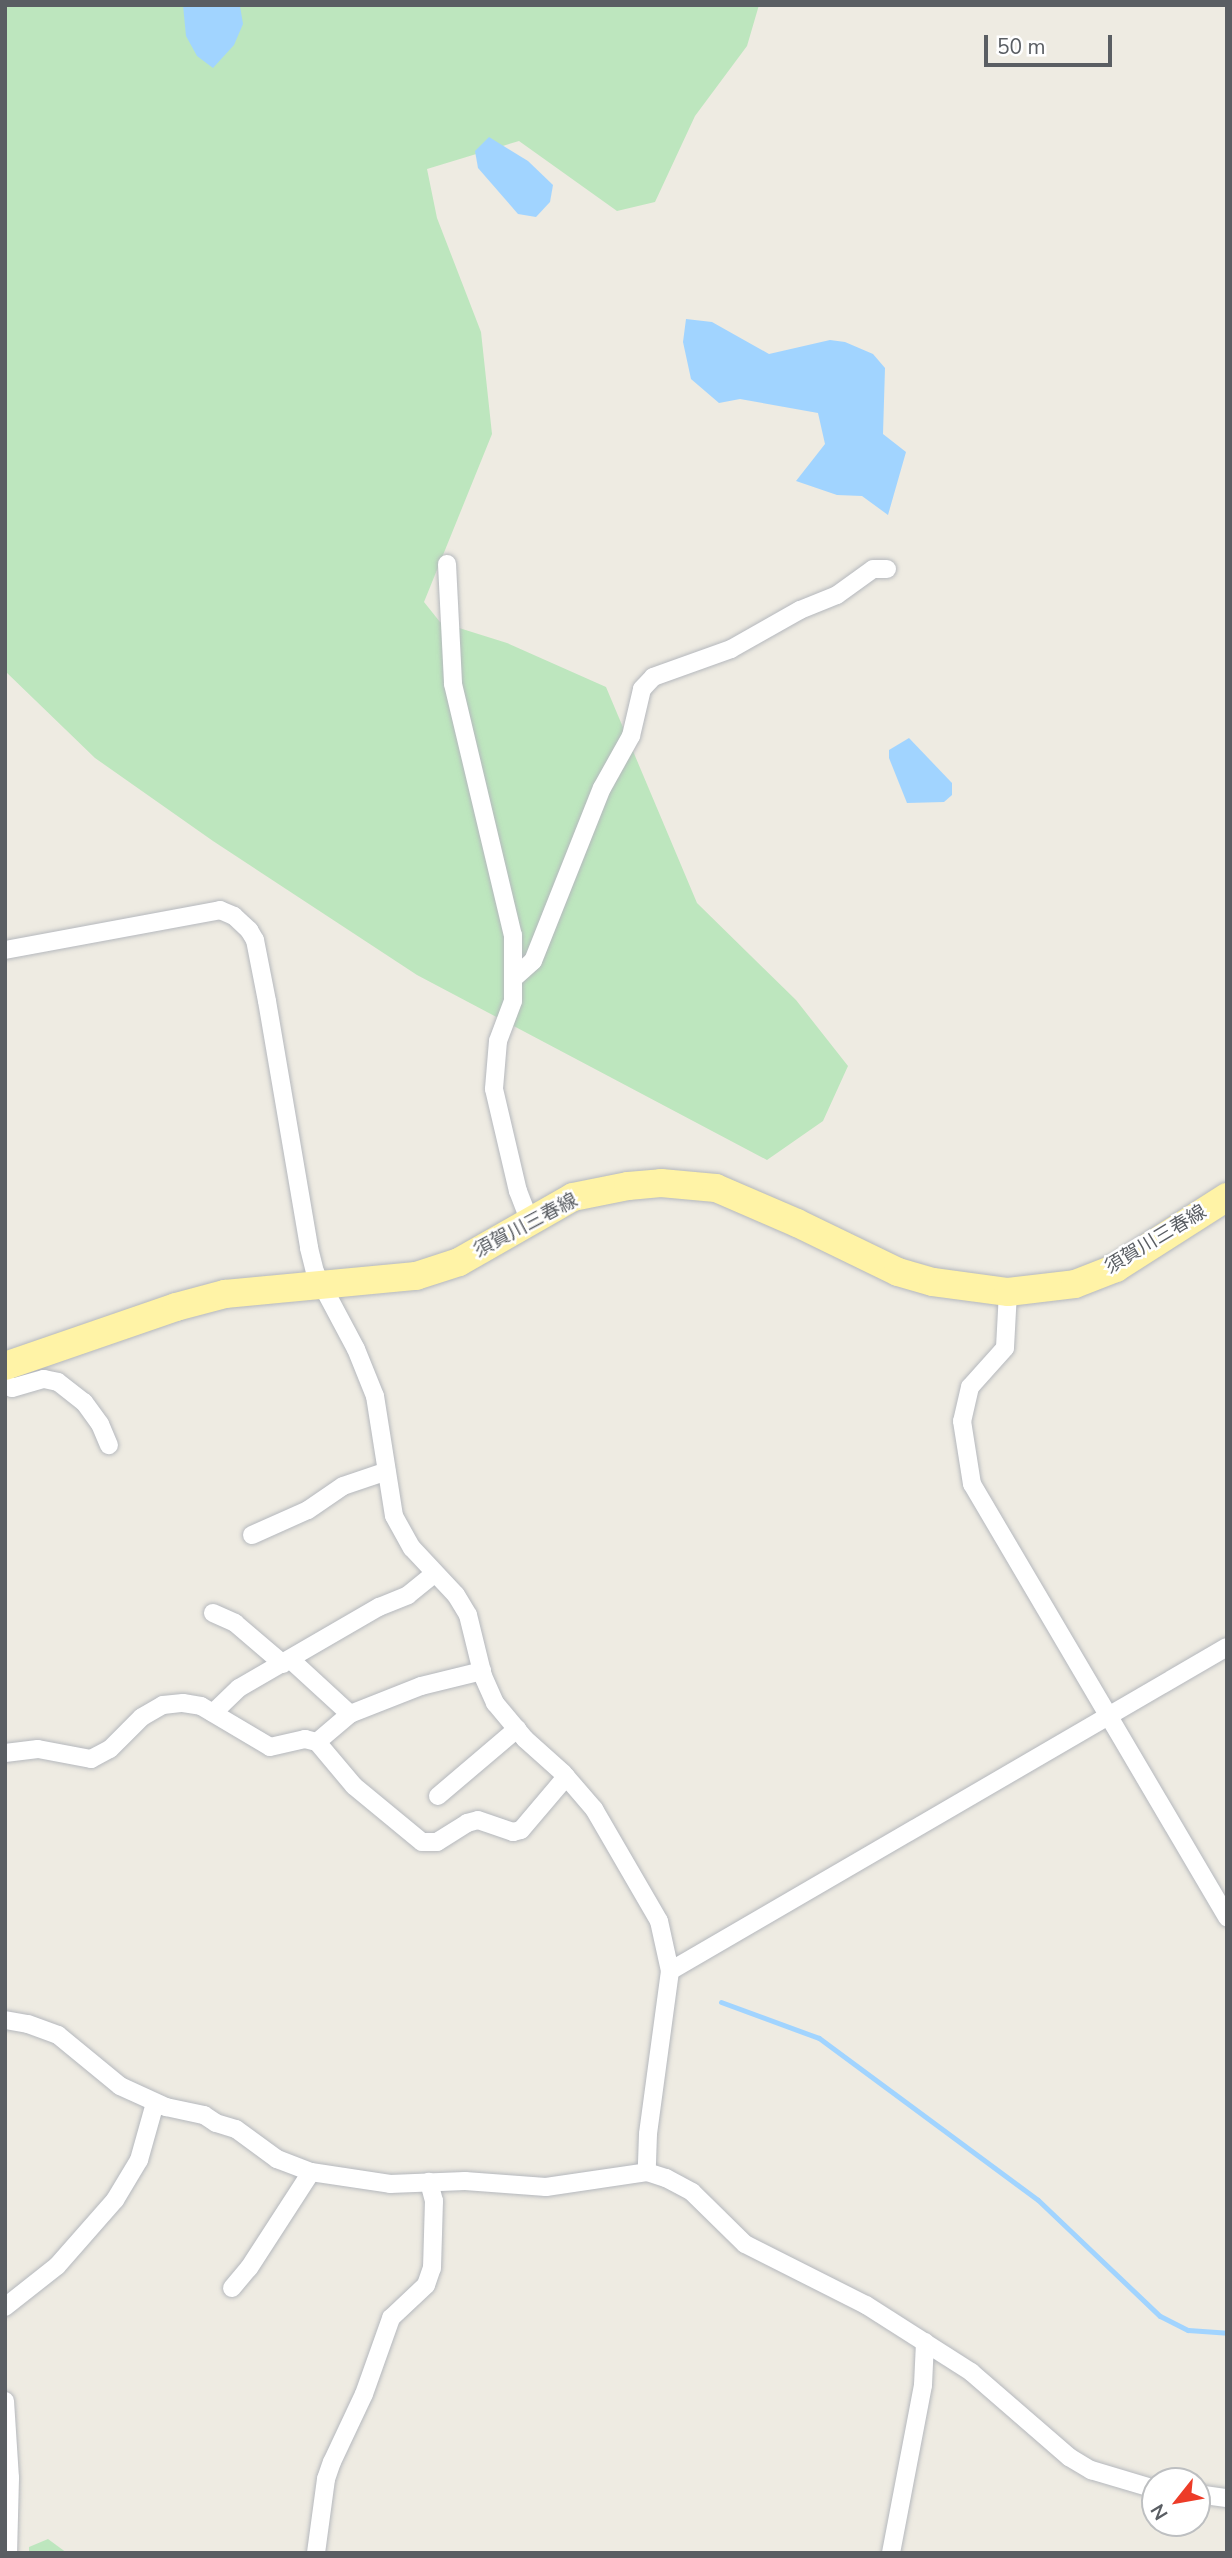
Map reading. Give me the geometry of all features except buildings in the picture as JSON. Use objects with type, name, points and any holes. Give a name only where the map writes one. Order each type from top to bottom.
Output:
[{"type":"main road","name":"須賀川三春線","points":[[6,1372],[176,1307],[225,1294],[416,1276],[448,1266],[573,1197],[628,1186],[661,1183],[716,1188],[797,1223],[898,1272],[933,1282],[1008,1292],[1074,1284],[1116,1268],[1227,1197]]},
{"type":"street","points":[[447,564],[453,684],[513,935],[513,1001],[498,1041],[494,1089],[518,1191],[526,1212],[533,1219]]},
{"type":"street","points":[[515,977],[533,961],[602,788],[631,736],[642,689],[653,677],[731,649],[800,610],[837,596],[873,569],[887,569]]},
{"type":"street","points":[[5,950],[220,910],[244,923],[255,940],[309,1248],[323,1286],[356,1349],[375,1396],[394,1516],[411,1548],[433,1574],[457,1595],[468,1615],[482,1671],[495,1703],[594,1809],[659,1921],[670,1971],[648,2134],[647,2172]]},
{"type":"street","points":[[1008,1292],[1005,1348],[970,1387],[962,1421],[972,1484],[1227,1917]]},
{"type":"street","points":[[6,1372],[12,1388],[44,1379],[58,1382],[85,1402],[100,1424],[109,1445]]},
{"type":"street","points":[[252,1535],[308,1510],[343,1486],[387,1471]]},
{"type":"street","points":[[213,1713],[239,1688],[369,1612],[408,1595],[433,1574]]},
{"type":"street","points":[[213,1613],[235,1622],[350,1714]]},
{"type":"street","points":[[670,1971],[1227,1647]]},
{"type":"street","points":[[317,1742],[350,1714],[421,1686],[482,1671]]},
{"type":"street","points":[[5,1753],[38,1749],[91,1759],[110,1749],[142,1717],[163,1705],[191,1704],[213,1713],[270,1747],[305,1739],[317,1742],[354,1786],[422,1842],[437,1842],[467,1824],[478,1821],[513,1832],[521,1830],[566,1777]]},
{"type":"street","points":[[438,1796],[517,1729]]},
{"type":"street","points":[[5,2020],[28,2024],[58,2035],[106,2077],[155,2103],[204,2115],[216,2123],[236,2129],[277,2158],[311,2172],[390,2184],[465,2180],[546,2187],[647,2172],[687,2188],[745,2244],[866,2305],[971,2372],[1069,2457],[1091,2470],[1141,2484]]},
{"type":"street","points":[[5,2307],[57,2266],[115,2200],[139,2160],[155,2103]]},
{"type":"street","points":[[232,2288],[249,2267],[311,2172]]},
{"type":"street","points":[[316,2553],[324,2493],[332,2462],[364,2394],[391,2318],[426,2285],[432,2268],[434,2201],[429,2182]]},
{"type":"street","points":[[891,2553],[923,2385],[925,2342]]},
{"type":"street","points":[[5,2401],[8,2553]]},
{"type":"green space","points":[[5,5],[759,5],[747,46],[695,116],[655,202],[617,211],[519,141],[427,169],[437,218],[481,332],[492,434],[424,602],[440,622],[507,643],[606,687],[697,903],[796,1000],[848,1066],[823,1121],[767,1160],[417,975],[213,841],[95,758],[5,671]]},
{"type":"green space","points":[[48,2539],[67,2553],[29,2553],[29,2547]]},
{"type":"water","points":[[183,5],[240,6],[243,24],[234,45],[213,68],[197,56],[186,36]]},
{"type":"water","points":[[489,137],[528,161],[553,185],[550,202],[536,217],[518,214],[478,168],[475,151]]},
{"type":"water","points":[[686,319],[712,322],[769,354],[830,340],[845,342],[873,354],[885,368],[883,434],[906,452],[888,515],[862,496],[837,495],[796,481],[825,444],[818,413],[740,399],[719,403],[691,379],[683,342]]},
{"type":"water","points":[[909,738],[952,783],[952,795],[944,802],[907,803],[889,758],[889,750]]},
{"type":"waterway","points":[[721,2002],[819,2038],[1038,2200],[1160,2316],[1188,2330],[1227,2333]]}]
